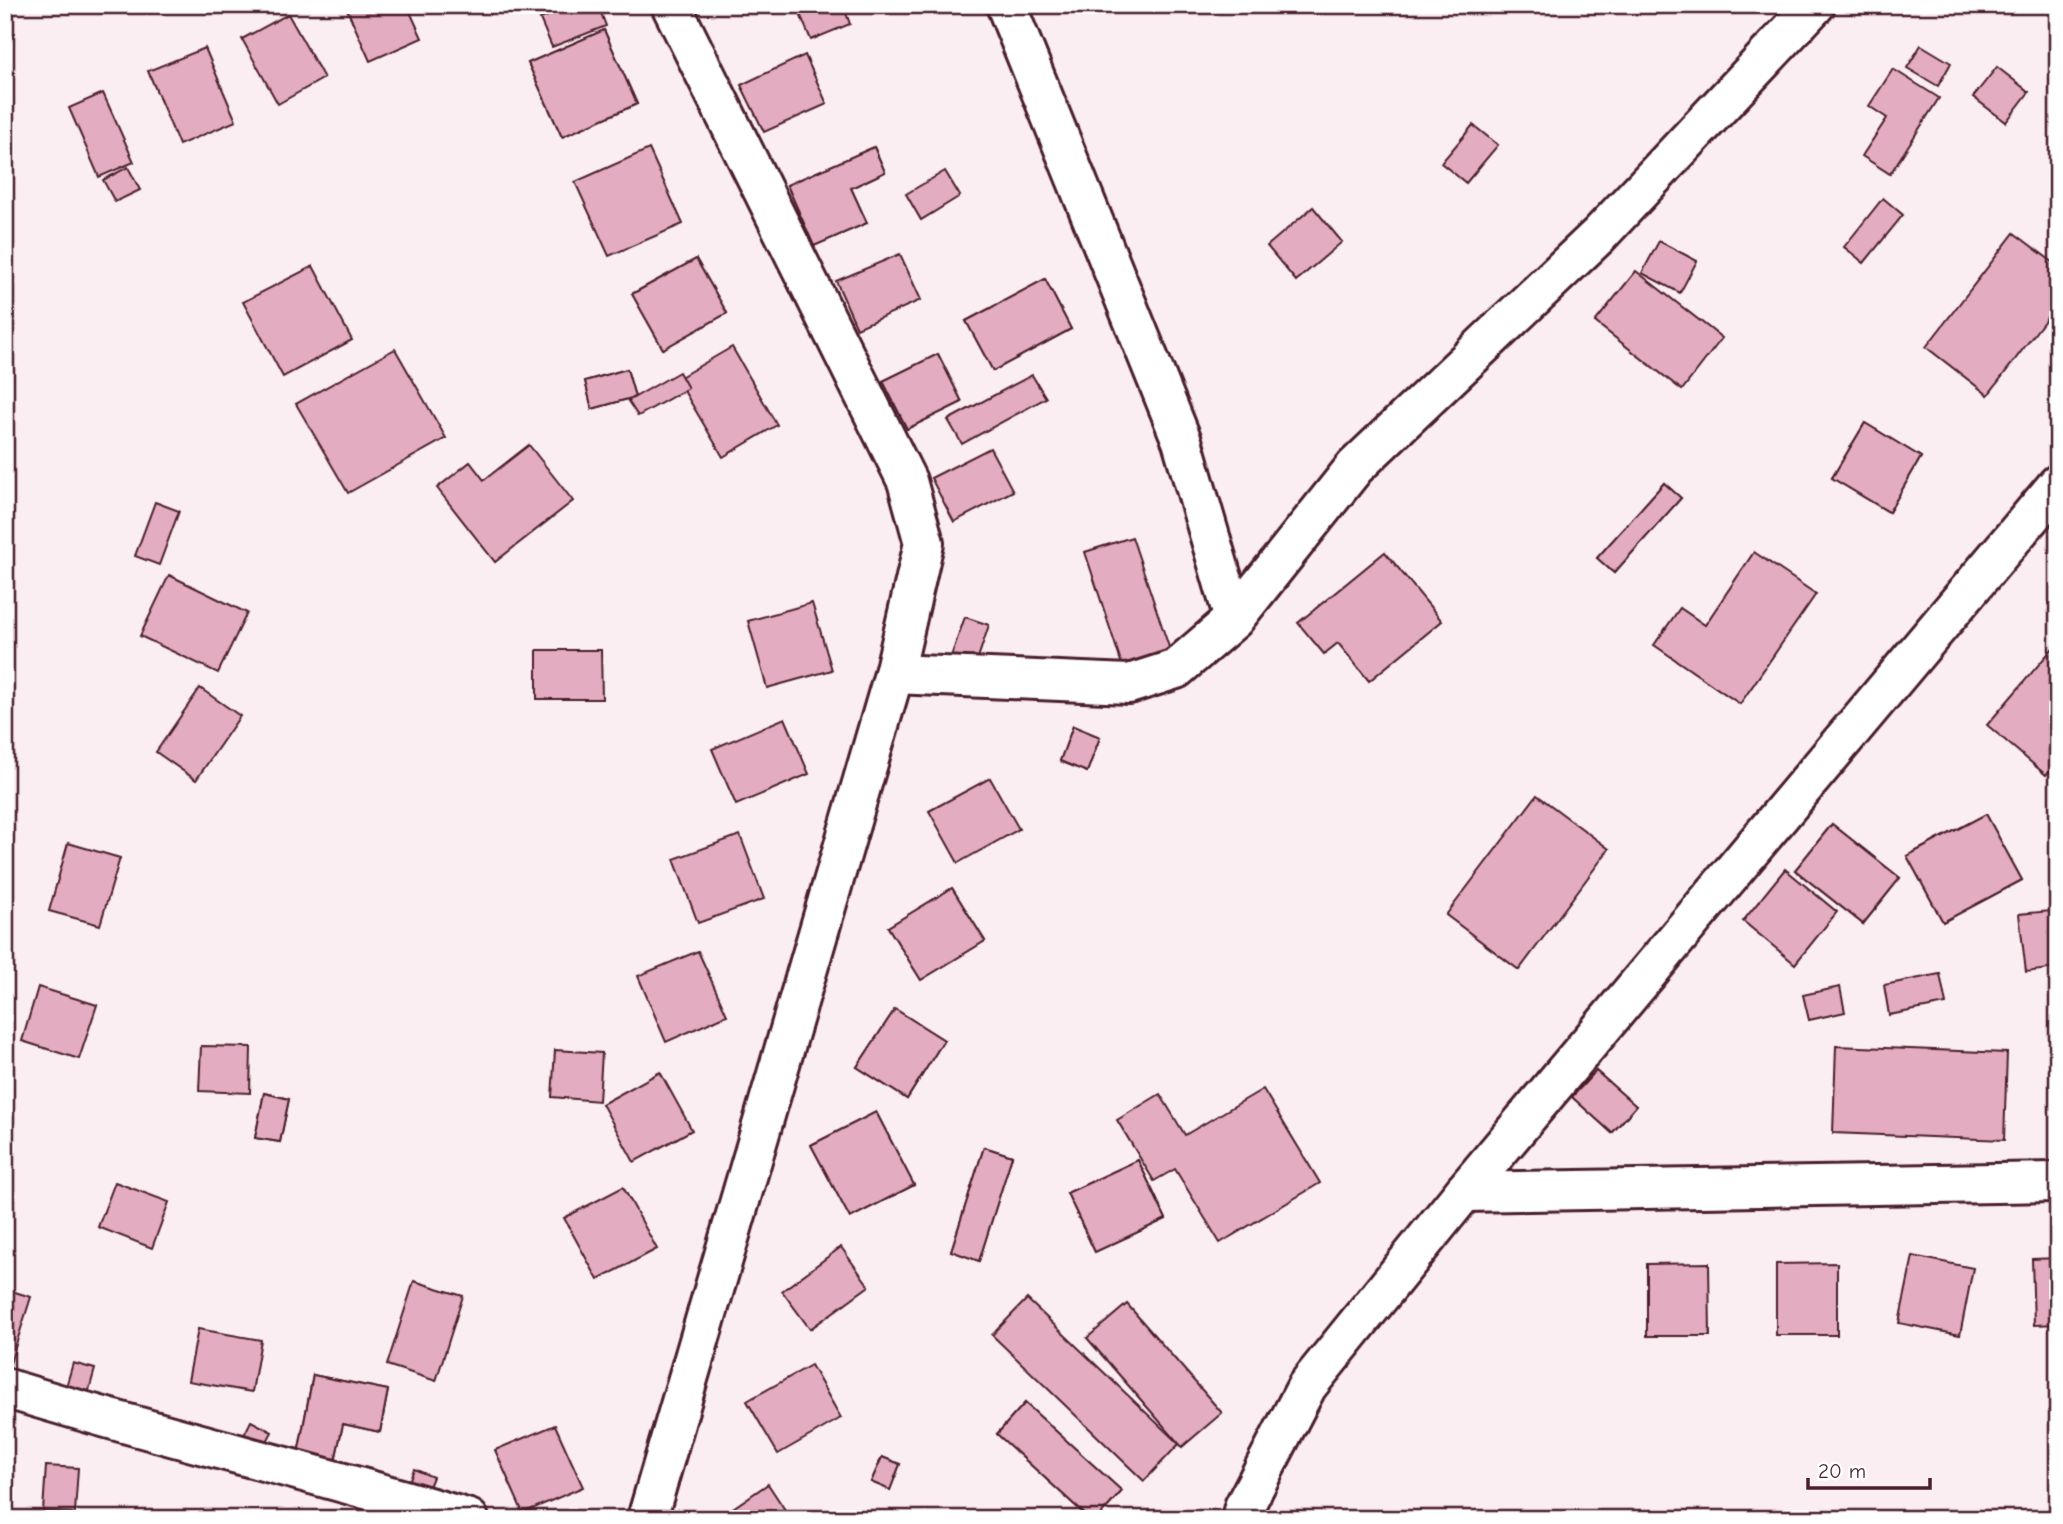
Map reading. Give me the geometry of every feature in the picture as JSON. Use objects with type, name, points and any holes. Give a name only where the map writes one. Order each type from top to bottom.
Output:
[{"type":"street","points":[[647,1519],[894,674],[924,543],[907,481],[671,5]]},
{"type":"street","points":[[1006,5],[1182,441],[1234,619]]},
{"type":"street","points":[[894,674],[1129,684],[1176,669],[1234,619],[1355,467],[1599,235],[1815,5]]},
{"type":"street","points":[[1241,1519],[1244,1507],[1307,1386],[1464,1192],[2058,484]]},
{"type":"street","points":[[1464,1192],[2058,1182]]},
{"type":"street","points":[[5,1388],[469,1519]]},
{"type":"building","points":[[345,5],[407,5],[422,38],[370,61]]},
{"type":"building","points":[[575,5],[598,5],[606,26],[552,47],[540,19]]},
{"type":"building","points":[[820,5],[843,5],[850,24],[811,40],[800,14]]},
{"type":"building","points":[[288,14],[324,78],[278,104],[242,39]]},
{"type":"building","points":[[604,30],[637,104],[562,137],[528,63]]},
{"type":"building","points":[[604,30],[637,104],[562,137],[528,63]]},
{"type":"building","points":[[1921,45],[1951,63],[1938,86],[1907,68]]},
{"type":"building","points":[[205,48],[236,121],[179,145],[148,71]]},
{"type":"building","points":[[805,55],[827,104],[764,132],[741,85]]},
{"type":"building","points":[[1997,67],[2029,92],[2006,122],[1973,97]]},
{"type":"building","points":[[1893,69],[1939,98],[1890,174],[1862,156],[1887,118],[1869,106]]},
{"type":"building","points":[[103,93],[134,162],[99,177],[69,108]]},
{"type":"building","points":[[1473,125],[1498,145],[1466,183],[1441,163]]},
{"type":"building","points":[[874,147],[885,172],[851,188],[867,223],[814,246],[787,185]]},
{"type":"building","points":[[874,147],[885,172],[851,188],[867,223],[814,246],[787,185]]},
{"type":"building","points":[[649,149],[683,224],[609,256],[575,182]]},
{"type":"building","points":[[128,167],[140,190],[115,202],[103,180]]},
{"type":"building","points":[[945,171],[960,196],[921,220],[906,194]]},
{"type":"building","points":[[1883,198],[1903,215],[1864,263],[1844,247]]},
{"type":"building","points":[[1313,207],[1342,242],[1296,281],[1267,246]]},
{"type":"building","points":[[2014,233],[2058,266],[2058,303],[1988,395],[1926,347]]},
{"type":"building","points":[[1659,241],[1697,261],[1680,293],[1642,273]]},
{"type":"building","points":[[900,254],[921,300],[857,328],[836,281]]},
{"type":"building","points":[[696,259],[727,313],[663,349],[632,294]]},
{"type":"building","points":[[696,259],[727,313],[663,349],[632,294]]},
{"type":"building","points":[[313,266],[352,340],[283,377],[243,302]]},
{"type":"building","points":[[1636,271],[1722,338],[1682,390],[1595,322]]},
{"type":"building","points":[[1045,279],[1071,329],[993,371],[966,321]]},
{"type":"building","points":[[1045,279],[1071,329],[993,371],[966,321]]},
{"type":"building","points":[[732,347],[777,425],[723,457],[677,379]]},
{"type":"building","points":[[395,349],[446,438],[348,493],[296,404]]},
{"type":"building","points":[[938,354],[962,402],[907,429],[883,381]]},
{"type":"building","points":[[938,354],[962,402],[907,429],[883,381]]},
{"type":"building","points":[[627,369],[635,397],[592,409],[585,381]]},
{"type":"building","points":[[627,369],[635,397],[592,409],[585,381]]},
{"type":"building","points":[[679,372],[688,388],[638,416],[628,401]]},
{"type":"building","points":[[1032,375],[1046,398],[962,444],[948,420]]},
{"type":"building","points":[[1865,423],[1921,457],[1889,512],[1832,478]]},
{"type":"building","points":[[1865,423],[1921,457],[1889,512],[1832,478]]},
{"type":"building","points":[[529,445],[573,501],[495,562],[437,488],[470,462],[484,480]]},
{"type":"building","points":[[990,448],[1013,491],[954,522],[931,478]]},
{"type":"building","points":[[1664,483],[1681,498],[1614,573],[1597,558]]},
{"type":"building","points":[[1664,483],[1681,498],[1614,573],[1597,558]]},
{"type":"building","points":[[155,502],[179,511],[159,565],[135,556]]},
{"type":"building","points":[[1132,537],[1173,659],[1125,674],[1085,552]]},
{"type":"building","points":[[1385,552],[1442,621],[1369,681],[1338,643],[1324,654],[1298,623]]},
{"type":"building","points":[[1754,552],[1816,594],[1740,704],[1654,645],[1680,608],[1705,625]]},
{"type":"building","points":[[169,575],[247,613],[218,673],[140,636]]},
{"type":"building","points":[[812,603],[832,670],[767,688],[748,621]]},
{"type":"building","points":[[965,617],[989,625],[969,685],[944,676]]},
{"type":"building","points":[[2058,642],[2058,761],[2046,775],[1987,725]]},
{"type":"building","points":[[537,650],[601,650],[602,699],[537,699]]},
{"type":"building","points":[[200,688],[240,716],[196,780],[156,752]]},
{"type":"building","points":[[785,718],[809,774],[736,805],[712,749]]},
{"type":"building","points":[[1073,726],[1100,737],[1087,772],[1060,761]]},
{"type":"building","points":[[1073,726],[1100,737],[1087,772],[1060,761]]},
{"type":"building","points":[[990,778],[1019,829],[958,863],[929,811]]},
{"type":"building","points":[[1537,795],[1609,849],[1519,970],[1446,915]]},
{"type":"building","points":[[1986,814],[2022,880],[1943,922],[1907,856]]},
{"type":"building","points":[[1986,814],[2022,880],[1943,922],[1907,856]]},
{"type":"building","points":[[1832,824],[1900,878],[1863,924],[1795,870]]},
{"type":"building","points":[[1832,824],[1900,878],[1863,924],[1795,870]]},
{"type":"building","points":[[740,835],[764,899],[698,923],[674,859]]},
{"type":"building","points":[[68,843],[120,858],[100,925],[49,911]]},
{"type":"building","points":[[1785,869],[1837,912],[1795,964],[1743,921]]},
{"type":"building","points":[[952,888],[985,941],[921,980],[888,927]]},
{"type":"building","points":[[952,888],[985,941],[921,980],[888,927]]},
{"type":"building","points":[[2051,911],[2057,968],[2026,972],[2019,914]]},
{"type":"building","points":[[698,951],[727,1015],[666,1042],[638,976]]},
{"type":"building","points":[[1940,974],[1946,1004],[1889,1015],[1884,985]]},
{"type":"building","points":[[38,987],[97,1005],[79,1059],[22,1041]]},
{"type":"building","points":[[1840,987],[1845,1012],[1809,1020],[1803,995]]},
{"type":"building","points":[[895,1009],[944,1040],[907,1099],[857,1067]]},
{"type":"building","points":[[895,1009],[944,1040],[907,1099],[857,1067]]},
{"type":"building","points":[[201,1046],[251,1047],[250,1093],[199,1091]]},
{"type":"building","points":[[1836,1046],[2007,1053],[2004,1140],[1833,1133]]},
{"type":"building","points":[[555,1050],[602,1053],[599,1101],[552,1097]]},
{"type":"building","points":[[1596,1071],[1636,1106],[1612,1133],[1572,1097]]},
{"type":"building","points":[[1596,1071],[1636,1106],[1612,1133],[1572,1097]]},
{"type":"building","points":[[660,1072],[692,1130],[634,1162],[602,1104]]},
{"type":"building","points":[[1263,1089],[1320,1183],[1220,1243],[1175,1169],[1154,1181],[1117,1120],[1160,1094],[1185,1135]]},
{"type":"building","points":[[264,1093],[289,1099],[280,1142],[255,1138]]},
{"type":"building","points":[[264,1093],[289,1099],[280,1142],[255,1138]]},
{"type":"building","points":[[876,1112],[914,1185],[850,1218],[811,1145]]},
{"type":"building","points":[[876,1112],[914,1185],[850,1218],[811,1145]]},
{"type":"building","points":[[984,1147],[1012,1156],[979,1261],[951,1251]]},
{"type":"building","points":[[984,1147],[1012,1156],[979,1261],[951,1251]]},
{"type":"building","points":[[1138,1160],[1166,1219],[1095,1252],[1067,1193]]},
{"type":"building","points":[[1138,1160],[1166,1219],[1095,1252],[1067,1193]]},
{"type":"building","points":[[115,1182],[169,1202],[152,1248],[98,1227]]},
{"type":"building","points":[[623,1187],[657,1249],[598,1280],[564,1218]]},
{"type":"building","points":[[841,1247],[869,1286],[810,1329],[782,1291]]},
{"type":"building","points":[[1913,1256],[1973,1268],[1960,1335],[1899,1323]]},
{"type":"building","points":[[2058,1258],[2058,1324],[2034,1325],[2032,1259]]},
{"type":"building","points":[[1709,1263],[1710,1336],[1647,1336],[1647,1264]]},
{"type":"building","points":[[1837,1263],[1837,1335],[1776,1335],[1776,1264]]},
{"type":"building","points":[[414,1281],[463,1296],[436,1381],[387,1365]]},
{"type":"building","points":[[5,1289],[31,1297],[7,1373],[5,1373]]},
{"type":"building","points":[[1027,1299],[1179,1444],[1144,1481],[992,1335]]},
{"type":"building","points":[[1127,1304],[1222,1413],[1182,1447],[1087,1338]]},
{"type":"building","points":[[198,1329],[261,1340],[252,1392],[188,1381]]},
{"type":"building","points":[[73,1363],[95,1369],[88,1394],[66,1387]]},
{"type":"building","points":[[811,1365],[841,1418],[778,1454],[747,1401]]},
{"type":"building","points":[[313,1375],[388,1390],[380,1432],[343,1424],[335,1461],[298,1454]]},
{"type":"building","points":[[313,1375],[388,1390],[380,1432],[343,1424],[335,1461],[298,1454]]},
{"type":"building","points":[[1025,1403],[1122,1491],[1097,1519],[1090,1519],[997,1434]]},
{"type":"building","points":[[1025,1403],[1122,1491],[1097,1519],[1090,1519],[997,1434]]},
{"type":"building","points":[[251,1421],[272,1432],[256,1462],[236,1451]]},
{"type":"building","points":[[555,1425],[583,1487],[523,1513],[495,1450]]},
{"type":"building","points":[[882,1457],[900,1464],[890,1490],[871,1482]]},
{"type":"building","points":[[882,1457],[900,1464],[890,1490],[871,1482]]},
{"type":"building","points":[[46,1466],[78,1468],[75,1513],[43,1511]]},
{"type":"building","points":[[414,1469],[433,1477],[420,1509],[401,1501]]},
{"type":"building","points":[[768,1484],[791,1519],[717,1519]]}]
